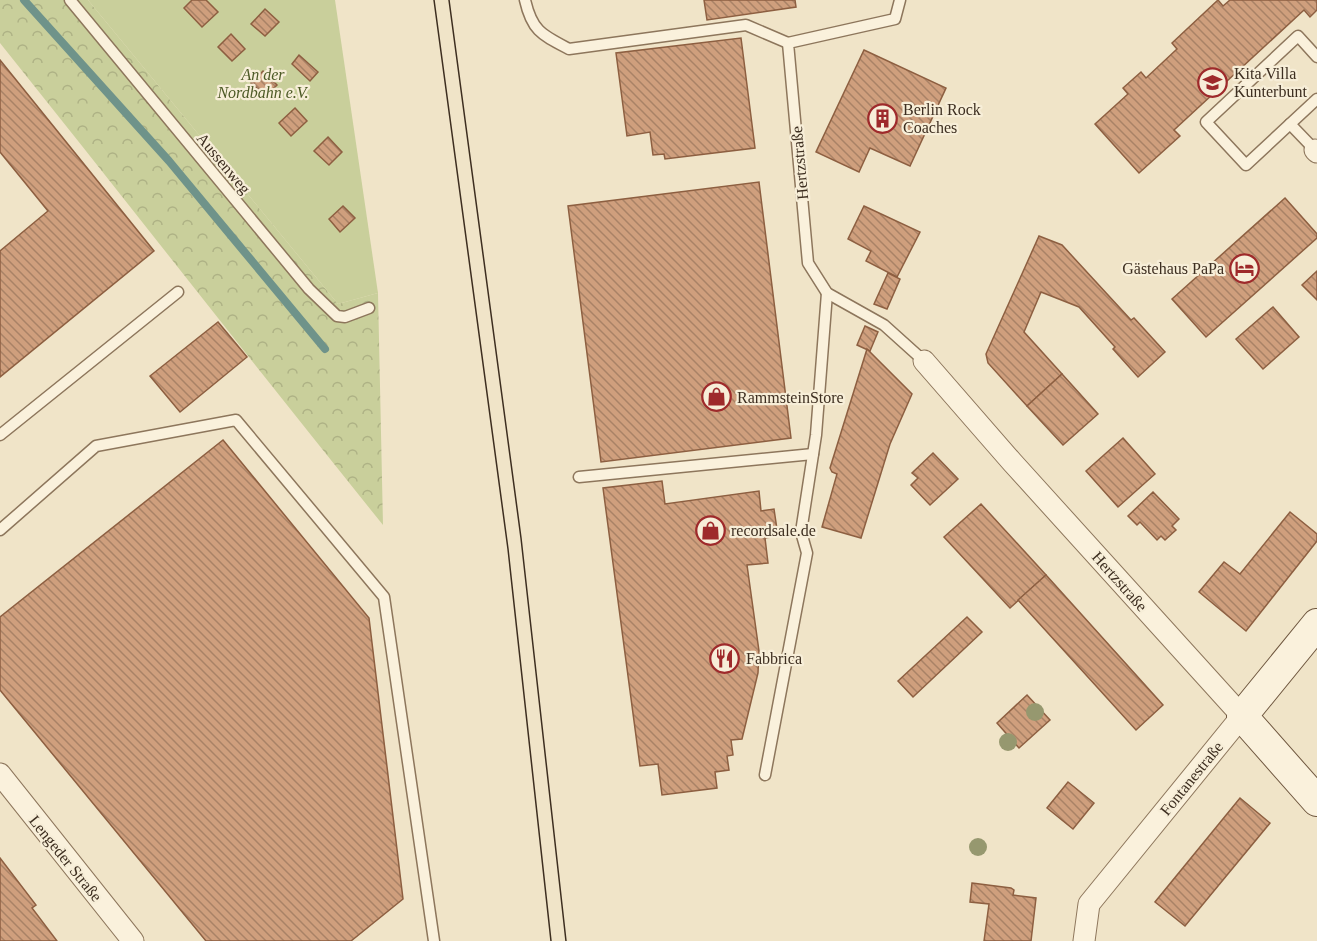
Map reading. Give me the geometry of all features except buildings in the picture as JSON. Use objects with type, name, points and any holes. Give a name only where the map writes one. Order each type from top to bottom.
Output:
[{"type":"street","name":"Hertzstraße","points":[[922,359],[1317,801]]},
{"type":"street","name":"Fontanestraße","points":[[1084,941],[1089,904],[1317,624]]},
{"type":"street","name":"Lengeder Straße","points":[[0,774],[133,941]]},
{"type":"lane","name":"Aussenweg","points":[[70,0],[309,289],[337,316],[345,317],[369,308]]},
{"type":"lane","points":[[525,0],[534,26],[569,49],[746,26],[788,43],[895,19],[900,0]]},
{"type":"lane","points":[[1317,57],[1298,36],[1206,122],[1246,165],[1317,99]]},
{"type":"lane","name":"Hertzstraße","points":[[788,43],[808,263],[826,293],[884,325],[922,359]]},
{"type":"lane","points":[[1290,124],[1316,151]]},
{"type":"lane","points":[[0,435],[178,292]]},
{"type":"lane","points":[[765,775],[807,553],[801,532],[822,376],[826,293]]},
{"type":"lane","points":[[0,530],[96,446],[236,420],[384,597],[434,941]]},
{"type":"lane","points":[[579,477],[813,454]]},
{"type":"green space","points":[[0,0],[88,0],[338,304],[378,293],[383,525],[0,43]]},
{"type":"green space","name":"An der Nordbahn e.V.","points":[[88,0],[335,0],[378,293],[338,304]]},
{"type":"waterway","points":[[24,0],[169,161],[325,349]]},
{"type":"tram line","points":[[434,0],[508,549],[551,941]]},
{"type":"tram line","points":[[449,0],[521,538],[566,941]]},
{"type":"place","name":"Kita Villa Kunterbunt","points":[[1213,82]]},
{"type":"place","name":"Berlin Rock Coaches","points":[[882,118]]},
{"type":"place","name":"Gästehaus PaPa","points":[[1245,268]]},
{"type":"place","name":"RammsteinStore","points":[[716,397]]},
{"type":"place","name":"recordsale.de","points":[[710,530]]},
{"type":"place","name":"Fabbrica","points":[[725,658]]}]
